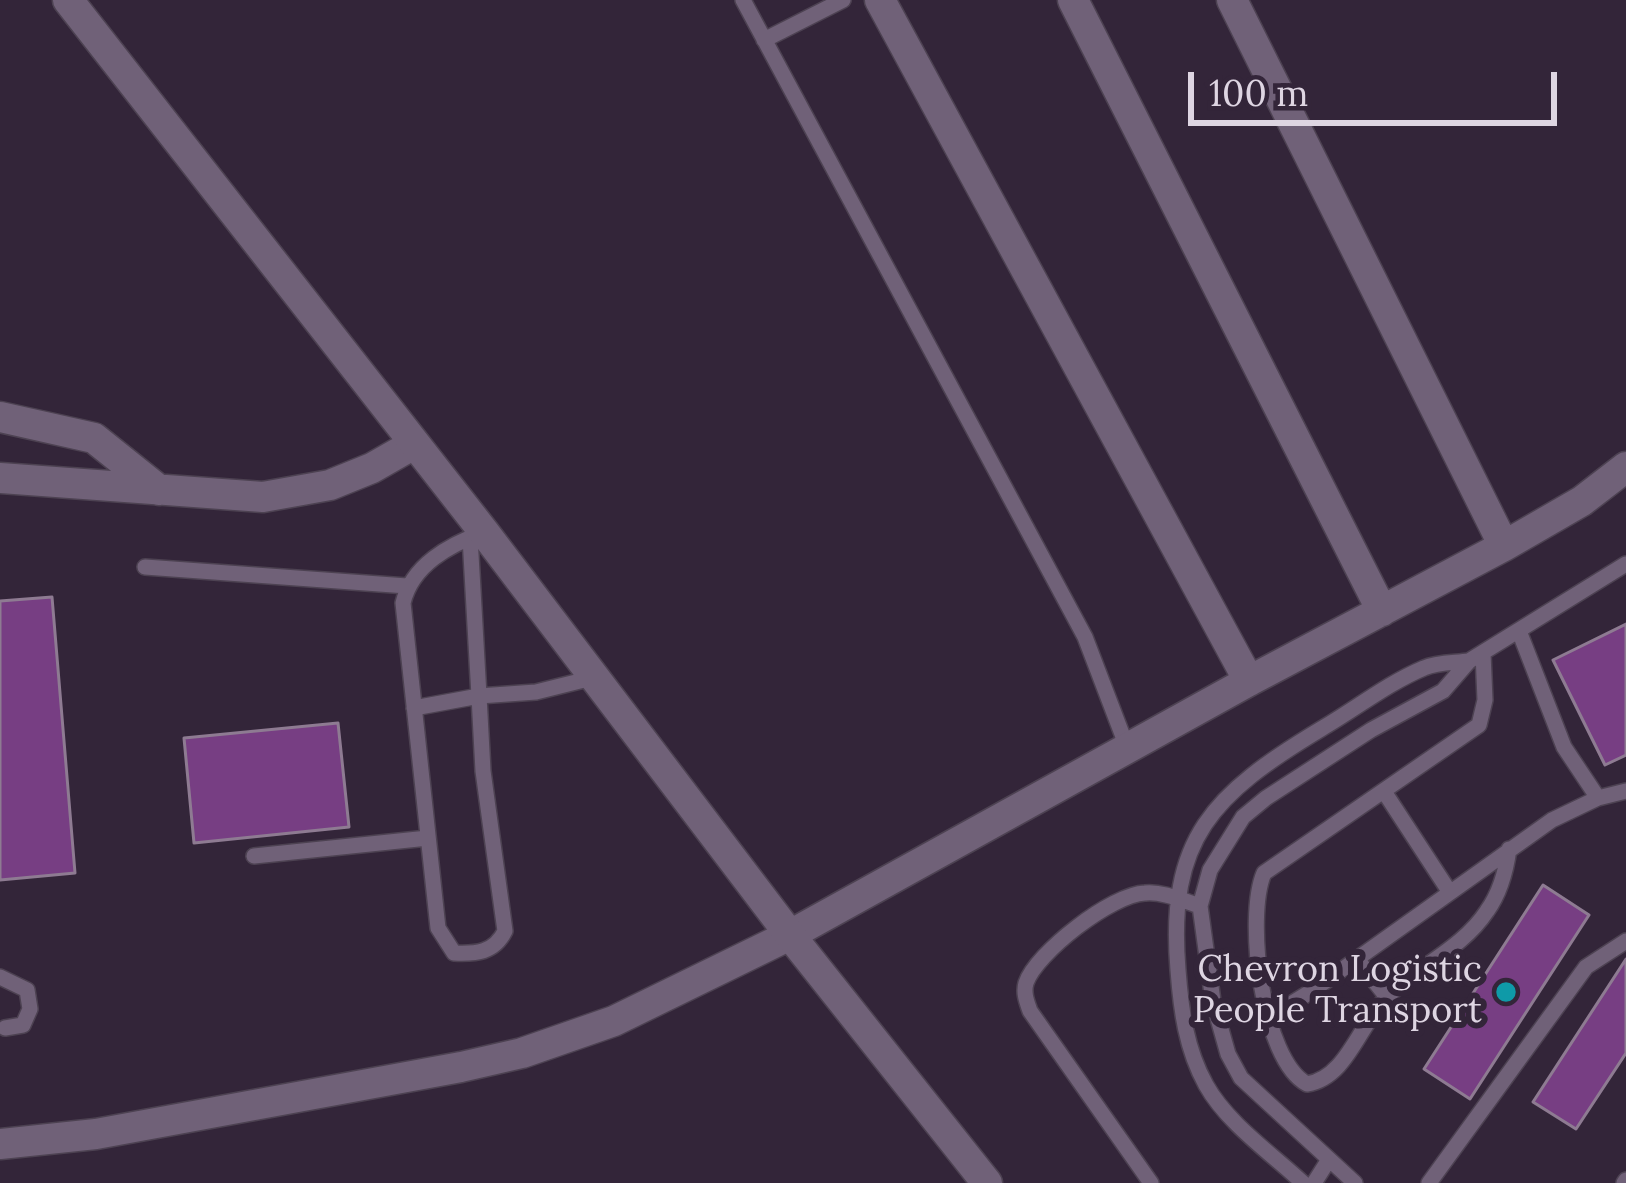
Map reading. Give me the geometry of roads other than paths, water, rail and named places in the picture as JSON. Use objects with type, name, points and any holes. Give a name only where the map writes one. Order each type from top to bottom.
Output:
[{"type":"street","points":[[69,0],[414,444],[477,535],[987,1183]]},
{"type":"street","points":[[1073,0],[1382,611]]},
{"type":"street","points":[[1232,0],[1504,546]]},
{"type":"street","points":[[886,2],[1249,681]]},
{"type":"street","points":[[0,417],[94,438],[160,490]]},
{"type":"street","points":[[0,478],[263,497],[295,494],[372,468],[414,444]]},
{"type":"street","points":[[0,1144],[199,1116],[522,1053],[650,1005],[790,935],[1127,747],[1504,546],[1582,501],[1626,466]]},
{"type":"lane","points":[[743,0],[1085,638],[1127,747]]},
{"type":"lane","points":[[764,40],[843,0]]},
{"type":"lane","points":[[477,535],[483,771],[506,918],[499,943],[474,954],[454,952],[438,928],[403,603],[407,586],[437,556],[477,535]]},
{"type":"lane","points":[[1355,1183],[1240,1078],[1228,1054],[1213,1001],[1200,906],[1210,870],[1243,817],[1295,776],[1443,691],[1476,657],[1617,578],[1626,564]]},
{"type":"lane","points":[[145,567],[407,586]]},
{"type":"lane","points":[[1519,631],[1564,747],[1598,798]]},
{"type":"lane","points":[[1476,657],[1485,700],[1479,725],[1264,873],[1258,905],[1261,989],[1294,1077],[1307,1084],[1331,1075],[1387,997],[1463,938],[1487,912],[1502,884],[1509,850]]},
{"type":"lane","points":[[1303,1183],[1208,1089],[1194,1059],[1181,1007],[1175,899],[1182,868],[1196,838],[1227,795],[1297,744],[1426,666],[1476,657]]},
{"type":"lane","points":[[414,708],[536,692],[592,678]]},
{"type":"lane","points":[[1266,1012],[1312,992],[1552,820],[1598,798],[1626,791]]},
{"type":"lane","points":[[1385,793],[1449,891]]},
{"type":"lane","points":[[254,856],[428,838]]},
{"type":"lane","points":[[1151,1183],[1030,1011],[1025,989],[1052,951],[1119,899],[1146,892],[1200,906]]},
{"type":"lane","points":[[1429,1183],[1586,967],[1626,941]]},
{"type":"lane","points":[[1356,958],[1387,997]]},
{"type":"lane","points":[[0,977],[27,990],[30,1010],[23,1025],[5,1028]]},
{"type":"lane","points":[[1181,1007],[1213,1001]]},
{"type":"lane","points":[[1314,1183],[1328,1161]]},
{"type":"place","name":"Chevron Logistic People Transport","points":[[1506,992]]}]
